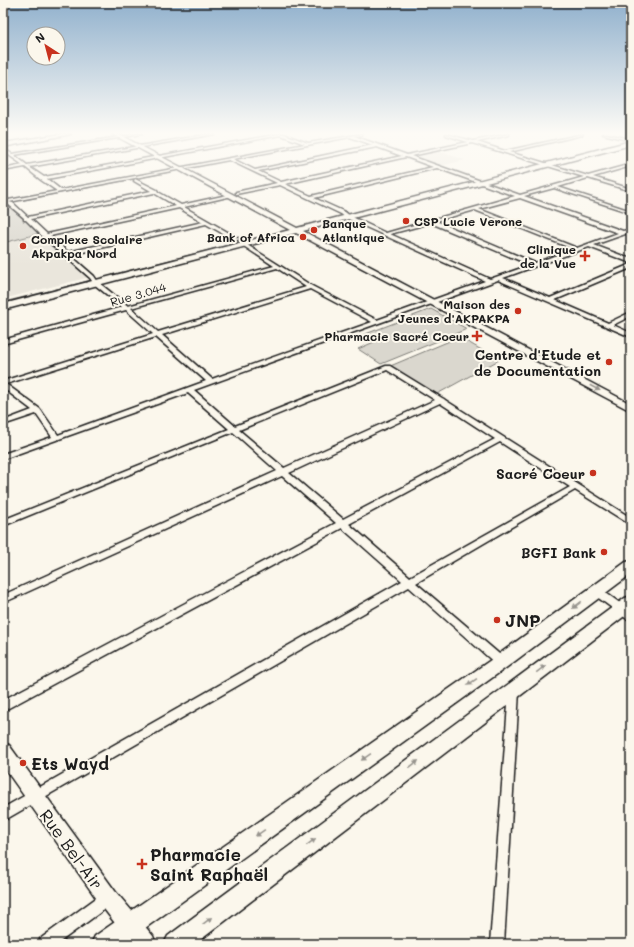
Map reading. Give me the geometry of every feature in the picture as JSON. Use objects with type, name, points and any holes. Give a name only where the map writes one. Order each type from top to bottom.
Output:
[{"type":"main road","points":[[103,944],[501,662],[631,566]]},
{"type":"main road","points":[[176,944],[514,689],[628,609]]},
{"type":"street","points":[[42,179],[46,178]]},
{"type":"street","points":[[3,203],[130,178]]},
{"type":"street","points":[[3,203],[11,204],[143,178]]},
{"type":"street","points":[[204,178],[436,300],[631,398]]},
{"type":"street","points":[[272,178],[386,234],[489,281]]},
{"type":"street","points":[[45,236],[304,178]]},
{"type":"street","points":[[312,198],[393,178]]},
{"type":"street","points":[[469,178],[623,233]]},
{"type":"street","points":[[3,307],[236,239],[346,215],[488,178]]},
{"type":"street","points":[[386,234],[586,178]]},
{"type":"street","points":[[594,178],[631,190]]},
{"type":"street","points":[[42,179],[60,191]]},
{"type":"street","points":[[135,180],[236,239]]},
{"type":"street","points":[[555,187],[631,212]]},
{"type":"street","points":[[26,219],[156,191]]},
{"type":"street","points":[[11,204],[94,280],[210,381]]},
{"type":"street","points":[[475,209],[576,249]]},
{"type":"street","points":[[67,254],[207,222]]},
{"type":"street","points":[[433,222],[535,265]]},
{"type":"street","points":[[3,300],[244,244],[296,227]]},
{"type":"street","points":[[3,457],[631,230]]},
{"type":"street","points":[[244,244],[310,288],[377,322]]},
{"type":"street","points":[[589,246],[631,261]]},
{"type":"street","name":"Rue 3.044","points":[[3,342],[278,266]]},
{"type":"street","points":[[550,300],[631,266]]},
{"type":"street","points":[[499,278],[631,335]]},
{"type":"street","points":[[3,384],[310,288]]},
{"type":"street","points":[[436,300],[631,408]]},
{"type":"street","points":[[609,325],[631,314]]},
{"type":"street","points":[[3,523],[388,367],[442,400],[500,439],[631,522]]},
{"type":"street","points":[[3,384],[37,411],[56,437]]},
{"type":"street","points":[[189,390],[501,662]]},
{"type":"street","points":[[3,599],[442,400]]},
{"type":"street","points":[[3,422],[37,411]]},
{"type":"street","points":[[3,706],[500,439]]},
{"type":"street","points":[[3,815],[408,581],[575,487]]},
{"type":"street","points":[[596,591],[628,609]]},
{"type":"street","points":[[497,944],[514,689]]},
{"type":"street","name":"Rue Bel-Air","points":[[3,751],[34,797],[108,898],[145,944]]},
{"type":"street","points":[[45,944],[108,898]]},
{"type":"shaded area","points":[[8,206],[41,233],[3,243],[3,207]]},
{"type":"shaded area","points":[[41,233],[90,277],[3,299],[3,243]]},
{"type":"shaded area","points":[[431,309],[467,329],[381,364],[358,349],[374,342],[363,335]]},
{"type":"shaded area","points":[[459,337],[499,360],[437,394],[388,367]]},
{"type":"waterway","points":[[23,200],[137,178]]},
{"type":"waterway","points":[[113,275],[285,231]]},
{"type":"waterway","points":[[61,289],[93,280]]},
{"type":"waterway","points":[[3,303],[61,289]]},
{"type":"place","name":"CSP Lucie Verone","points":[[406,221]]},
{"type":"place","name":"Banque Atlantique","points":[[314,230]]},
{"type":"place","name":"Bank of Africa","points":[[303,237]]},
{"type":"place","name":"Complexe Scolaire Akpakpa Nord","points":[[23,246]]},
{"type":"place","name":"Clinique de la Vue","points":[[585,256]]},
{"type":"place","name":"Maison des Jeunes d'AKPAKPA","points":[[518,311]]},
{"type":"place","name":"Pharmacie Sacré Coeur","points":[[477,336]]},
{"type":"place","name":"Centre d'Etude et de Documentation","points":[[609,362]]},
{"type":"place","name":"Sacré Coeur","points":[[593,473]]},
{"type":"place","name":"BGFI Bank","points":[[604,552]]},
{"type":"place","name":"JNP","points":[[497,620]]},
{"type":"place","name":"Ets Wayd","points":[[23,763]]},
{"type":"place","name":"Pharmacie Saint Raphaël","points":[[142,864]]}]
